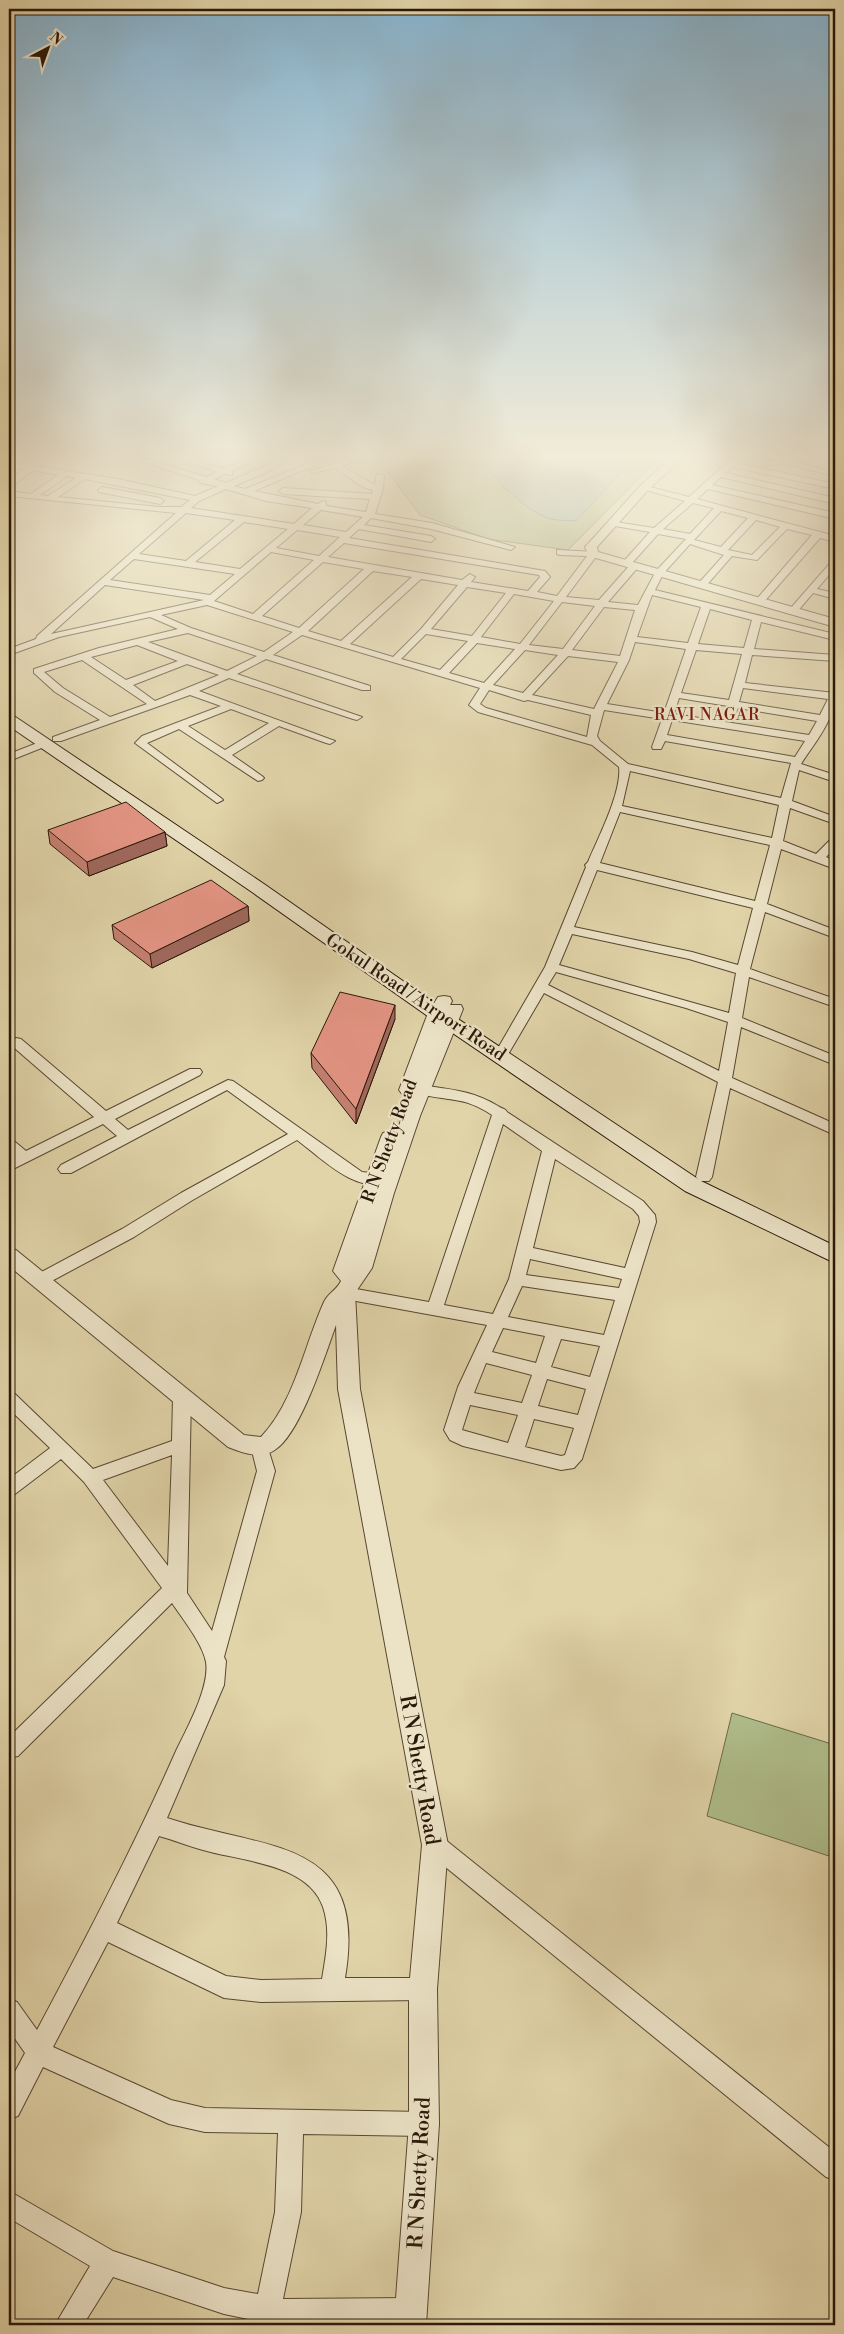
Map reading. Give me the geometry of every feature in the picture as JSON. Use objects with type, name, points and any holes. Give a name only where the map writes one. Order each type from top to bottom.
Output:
[{"type":"main road","name":"Gokul Road / Airport Road","points":[[9,708],[51,741],[504,1050],[704,1177],[835,1240]]},
{"type":"main road","name":"Gokul Road / Airport Road","points":[[9,719],[51,741]]},
{"type":"main road","name":"Gokul Road / Airport Road","points":[[504,1050],[693,1186],[835,1255]]},
{"type":"street","points":[[37,641],[117,569]]},
{"type":"street","points":[[221,569],[242,572]]},
{"type":"street","points":[[9,652],[37,641],[210,600],[246,569]]},
{"type":"street","points":[[256,617],[309,569]]},
{"type":"street","points":[[9,758],[189,691],[228,674],[264,655],[299,632],[370,569]]},
{"type":"street","points":[[377,569],[560,599],[641,608]]},
{"type":"street","points":[[395,660],[424,631],[465,582],[479,569]]},
{"type":"street","points":[[516,569],[542,573],[545,577],[531,593]]},
{"type":"street","points":[[582,569],[522,647],[485,687],[474,705],[475,707],[596,743]]},
{"type":"street","points":[[524,698],[566,652],[627,569]]},
{"type":"street","points":[[647,569],[835,623]]},
{"type":"street","points":[[664,569],[641,608],[624,660],[599,709],[592,736],[596,743],[624,766],[786,803],[833,818]]},
{"type":"street","points":[[702,585],[714,569]]},
{"type":"street","points":[[760,601],[788,569]]},
{"type":"street","points":[[793,611],[830,569]]},
{"type":"street","points":[[343,645],[419,576]]},
{"type":"street","points":[[102,582],[210,600],[299,632],[524,698],[669,717],[812,739]]},
{"type":"street","points":[[442,674],[474,640],[513,590]]},
{"type":"street","points":[[811,590],[835,596]]},
{"type":"street","points":[[651,592],[756,619],[795,642],[835,658]]},
{"type":"street","points":[[706,607],[677,695],[659,742],[796,763],[835,780]]},
{"type":"street","points":[[150,614],[188,630],[366,688]]},
{"type":"street","points":[[727,726],[740,685],[756,619]]},
{"type":"street","points":[[109,721],[77,702],[38,673],[38,671],[82,656],[188,630]]},
{"type":"street","points":[[424,631],[522,647],[624,660]]},
{"type":"street","points":[[631,639],[748,652],[795,642],[835,637]]},
{"type":"street","points":[[138,642],[186,661],[357,717]]},
{"type":"street","points":[[82,656],[153,704]]},
{"type":"street","points":[[125,684],[186,661]]},
{"type":"street","points":[[704,1177],[726,1080],[743,971],[796,763],[812,739],[835,697],[740,685]]},
{"type":"street","points":[[189,691],[330,740]]},
{"type":"street","points":[[677,695],[822,722],[835,729]]},
{"type":"street","points":[[217,800],[140,743],[146,738],[230,706]]},
{"type":"street","points":[[224,755],[277,723]]},
{"type":"street","points":[[180,725],[258,778]]},
{"type":"street","points":[[504,1050],[552,967],[591,865],[616,808],[625,774],[624,766]]},
{"type":"street","points":[[616,808],[777,843],[835,864]]},
{"type":"street","points":[[818,858],[835,842]]},
{"type":"street","points":[[591,865],[760,906],[835,934]]},
{"type":"street","points":[[566,929],[692,956],[743,971],[835,1003]]},
{"type":"street","points":[[552,967],[691,1004],[736,1020],[835,1061]]},
{"type":"street","points":[[540,986],[726,1080],[835,1130]]},
{"type":"street","name":"R N Shetty Road","points":[[411,2318],[424,2124],[423,1989],[435,1845],[349,1389],[348,1286],[362,1268],[380,1185],[446,1011]]},
{"type":"street","points":[[16,1042],[127,1137]]},
{"type":"street","points":[[9,1166],[195,1072]]},
{"type":"street","points":[[420,1083],[474,1098],[500,1112],[550,1149],[638,1205],[647,1215],[648,1222],[630,1275],[611,1342],[595,1386],[573,1459],[568,1463],[514,1452],[456,1435],[453,1430],[463,1397],[517,1278],[550,1149]]},
{"type":"street","points":[[66,1169],[228,1084],[358,1177],[380,1185]]},
{"type":"street","points":[[435,1309],[500,1112]]},
{"type":"street","points":[[40,1280],[128,1233],[186,1196],[291,1138]]},
{"type":"street","points":[[9,1144],[24,1158]]},
{"type":"street","points":[[525,1252],[630,1275]]},
{"type":"street","points":[[10,1256],[236,1441],[246,1445],[260,1447],[276,1438],[289,1416],[335,1301],[348,1286],[435,1309],[611,1342]]},
{"type":"street","points":[[517,1278],[624,1295]]},
{"type":"street","points":[[514,1452],[555,1331]]},
{"type":"street","points":[[483,1356],[595,1386]]},
{"type":"street","points":[[9,1750],[175,1592],[182,1397]]},
{"type":"street","points":[[463,1397],[584,1423]]},
{"type":"street","points":[[9,1399],[90,1477],[175,1592],[208,1642],[216,1661],[214,1685],[155,1824],[104,1928],[9,2107]]},
{"type":"street","points":[[90,1477],[180,1445]]},
{"type":"street","points":[[214,1656],[266,1471],[260,1447]]},
{"type":"street","points":[[9,1489],[62,1449]]},
{"type":"street","points":[[155,1824],[202,1839],[287,1859],[312,1874],[330,1896],[338,1923],[338,1954],[332,1989]]},
{"type":"street","points":[[435,1845],[835,2168]]},
{"type":"street","points":[[104,1928],[224,1987],[261,1991],[423,1989]]},
{"type":"street","points":[[9,2010],[38,2052],[169,2112],[205,2120],[424,2124]]},
{"type":"street","points":[[267,2318],[288,2212],[291,2122]]},
{"type":"street","points":[[9,2204],[107,2262],[224,2301],[267,2318],[287,2313],[411,2318]]},
{"type":"street","points":[[68,2325],[107,2262]]},
{"type":"green space","points":[[732,1713],[835,1745],[835,1858],[707,1816]]},
{"type":"building","points":[[126,802],[165,832],[87,862],[48,830]]},
{"type":"building","points":[[211,880],[248,906],[150,954],[112,925]]},
{"type":"building","points":[[340,992],[395,1005],[356,1109],[311,1053]]},
{"type":"district","name":"RAVI NAGAR","points":[[707,714]]}]
